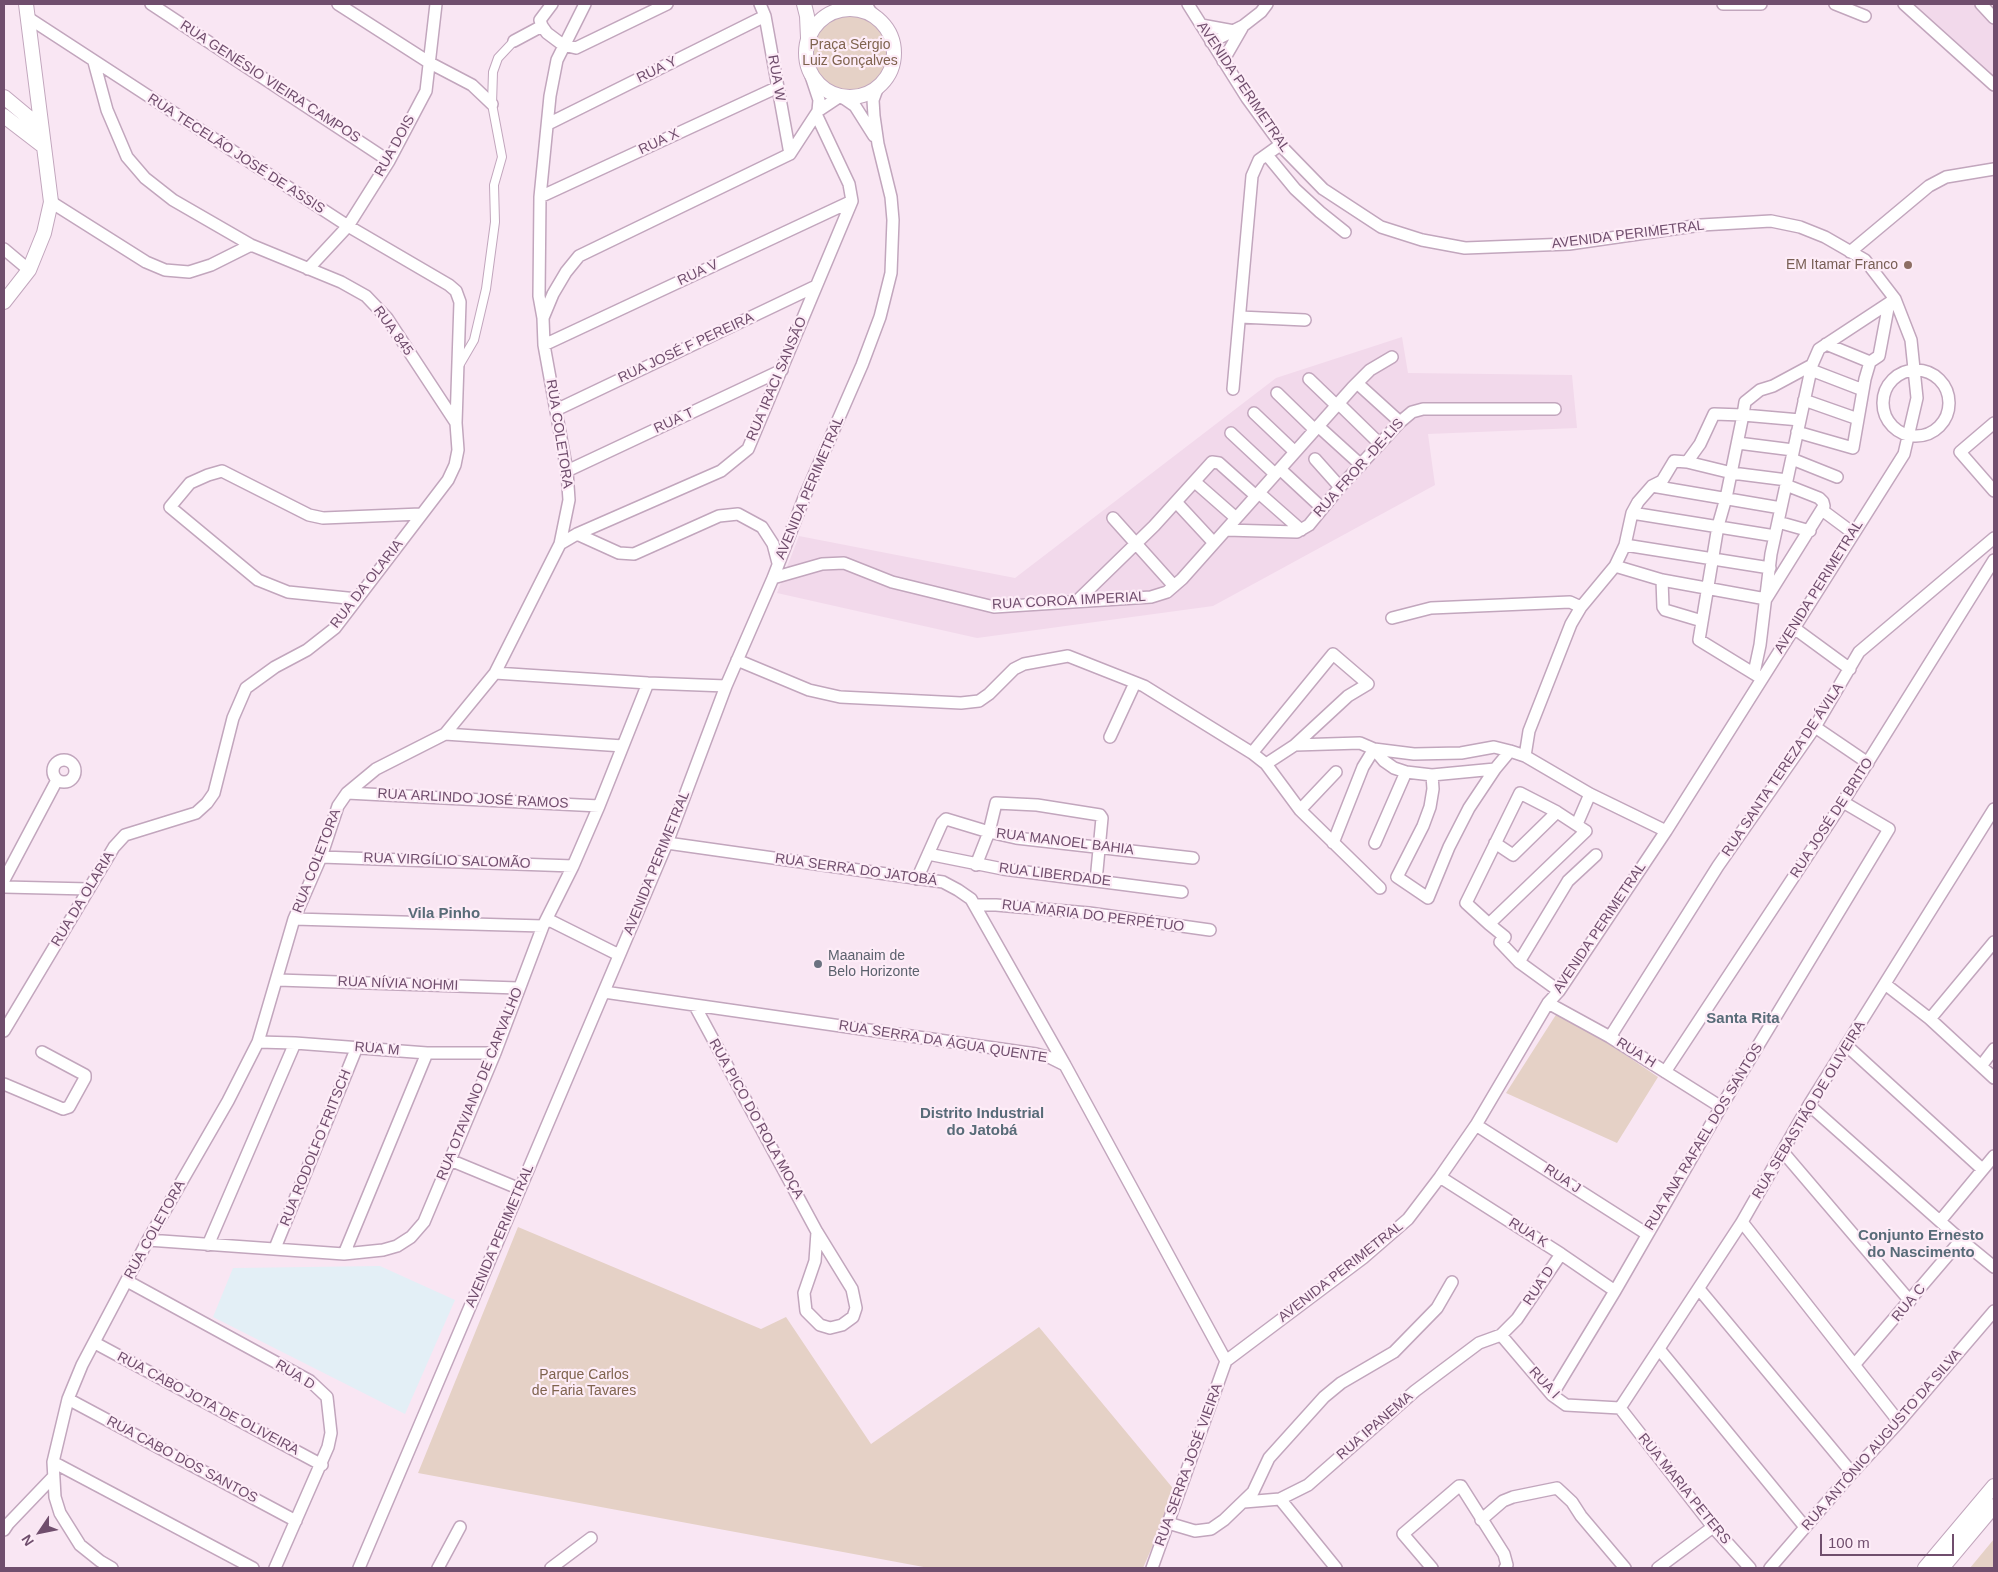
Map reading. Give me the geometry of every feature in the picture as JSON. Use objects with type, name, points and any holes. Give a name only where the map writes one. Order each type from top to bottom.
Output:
[{"type":"street","name":"RUA GENÉSIO VIEIRA CAMPOS","points":[[151,4],[389,161]]},
{"type":"street","points":[[338,4],[430,63],[472,85],[492,104]]},
{"type":"street","name":"RUA DOIS","points":[[308,269],[348,226],[389,161],[426,90],[436,4]]},
{"type":"street","points":[[552,4],[540,20],[542,26],[546,33],[563,45],[576,48],[667,4]]},
{"type":"street","points":[[543,318],[539,296],[540,197],[550,96],[557,60],[585,4]]},
{"type":"street","name":"RUA W","points":[[760,4],[765,16],[790,154]]},
{"type":"street","points":[[804,4],[808,16],[806,56],[819,100],[817,113],[849,184],[852,201]]},
{"type":"street","points":[[811,4],[840,9],[853,9],[866,12],[877,18]]},
{"type":"street","points":[[810,74],[828,92],[841,97],[854,98],[866,95],[877,89],[886,79],[892,67],[894,54],[890,34],[866,4]]},
{"type":"street","name":"AVENIDA PERIMETRAL","points":[[1188,4],[1223,61],[1280,145],[1323,189],[1381,227],[1431,242],[1465,248],[1569,244],[1701,225],[1771,220],[1800,227],[1825,237],[1864,260],[1892,301],[1911,340],[1917,398],[1904,454],[1794,628],[1758,676],[1666,831],[1559,991],[1548,1003],[1476,1124],[1440,1177],[1408,1219],[1362,1258],[1226,1361]]},
{"type":"street","points":[[1212,42],[1238,29],[1261,12],[1267,4]]},
{"type":"street","points":[[1723,4],[1761,4]]},
{"type":"street","points":[[1835,4],[1865,16]]},
{"type":"street","points":[[1904,4],[1994,84]]},
{"type":"street","points":[[1981,4],[1994,18]]},
{"type":"street","points":[[808,39],[813,28],[822,19],[840,9]]},
{"type":"street","points":[[4,302],[29,270],[44,233],[51,202],[40,127],[27,10]]},
{"type":"street","name":"RUA TECELÃO JOSÉ DE ASSIS","points":[[27,10],[94,62],[348,226],[449,285]]},
{"type":"street","name":"RUA Y","points":[[548,124],[765,16]]},
{"type":"street","points":[[1201,25],[1238,29]]},
{"type":"street","points":[[458,367],[474,340],[488,280],[495,222],[494,185],[502,157],[492,104],[493,72],[498,58],[514,41],[542,26]]},
{"type":"street","points":[[1223,61],[1238,29]]},
{"type":"street","name":"RUA 845","points":[[94,62],[107,110],[126,157],[145,178],[173,200],[251,245],[341,282],[366,296],[387,318],[456,422]]},
{"type":"street","name":"RUA X","points":[[540,197],[778,87]]},
{"type":"street","name":"AVENIDA PERIMETRAL","points":[[359,1568],[667,843],[726,686],[773,578],[804,498],[862,365],[880,318],[891,273],[893,220],[891,197],[878,144],[873,108],[877,89]]},
{"type":"street","points":[[4,97],[40,127]]},
{"type":"street","points":[[790,154],[817,113],[841,97]]},
{"type":"street","name":"AVENIDA PERIMETRAL","points":[[841,97],[858,110],[878,144]]},
{"type":"street","points":[[4,114],[11,114],[20,110]]},
{"type":"street","points":[[4,114],[43,146]]},
{"type":"street","points":[[1233,389],[1252,176],[1259,160],[1280,145]]},
{"type":"street","name":"RUA COLETORA","points":[[112,1568],[80,1545],[60,1513],[55,1497],[53,1462],[68,1399],[82,1365],[148,1240],[228,1101],[258,1042],[278,980],[294,919],[321,857],[338,806],[347,793],[376,769],[445,734],[495,673],[560,544],[569,500],[566,471],[544,345],[543,318],[553,294],[566,272],[579,256],[790,154]]},
{"type":"street","points":[[1267,155],[1295,189],[1345,232]]},
{"type":"street","points":[[1850,252],[1930,186],[1946,177],[1994,169]]},
{"type":"street","name":"RUA IRACI SANSÃO","points":[[560,544],[576,534],[721,470],[748,450],[852,201]]},
{"type":"street","name":"RUA V","points":[[544,345],[852,201]]},
{"type":"street","points":[[51,202],[146,262],[165,270],[189,272],[212,265],[251,245]]},
{"type":"street","points":[[4,250],[29,270]]},
{"type":"street","name":"RUA DA OLARIA","points":[[4,1030],[69,933],[89,889],[114,847],[126,835],[196,813],[207,803],[214,793],[233,718],[246,688],[275,667],[307,650],[335,628],[420,514],[448,480],[455,465],[458,450],[456,422],[460,302],[456,291],[449,285]]},
{"type":"street","name":"RUA JOSÉ F PEREIRA","points":[[556,410],[816,286]]},
{"type":"street","points":[[1811,367],[1774,386],[1760,390],[1745,402],[1732,472],[1718,526],[1707,588],[1699,640],[1758,676],[1760,645],[1775,536],[1811,367],[1819,349],[1892,301]]},
{"type":"street","points":[[1797,432],[1853,448],[1870,362],[1879,356],[1892,301]]},
{"type":"street","points":[[1240,317],[1305,320]]},
{"type":"street","points":[[1826,344],[1870,362]]},
{"type":"street","name":"RUA COROA IMPERIAL","points":[[773,578],[822,564],[844,563],[892,582],[994,607],[1151,597],[1167,592],[1226,530],[1357,383],[1370,370],[1392,357]]},
{"type":"street","points":[[1811,367],[1863,390]]},
{"type":"street","name":"RUA T","points":[[566,471],[782,370]]},
{"type":"street","points":[[1914,370],[1925,371],[1935,376],[1942,383],[1947,393],[1949,404],[1948,414],[1942,424],[1935,431],[1925,436],[1909,436],[1898,432],[1889,424],[1883,413],[1882,400],[1885,389],[1892,379],[1903,372],[1914,370]]},
{"type":"street","points":[[1308,379],[1380,444]]},
{"type":"street","points":[[1357,383],[1400,422]]},
{"type":"street","points":[[1277,392],[1316,428],[1361,464]]},
{"type":"street","points":[[1804,400],[1858,419]]},
{"type":"street","name":"RUA FROR -DE-LIS","points":[[1301,530],[1309,524],[1400,422],[1412,412],[1423,409],[1555,409]]},
{"type":"street","points":[[1254,413],[1295,452]]},
{"type":"street","points":[[1686,462],[1700,444],[1714,414],[1800,420]]},
{"type":"street","points":[[1994,423],[1960,452],[1994,491]]},
{"type":"street","points":[[1231,434],[1322,508]]},
{"type":"street","points":[[1738,442],[1792,455],[1837,477]]},
{"type":"street","points":[[1315,459],[1340,487]]},
{"type":"street","points":[[1525,756],[1529,731],[1571,624],[1581,606],[1615,566],[1625,545],[1632,514],[1638,502],[1652,486],[1662,481],[1674,461],[1786,483],[1819,498],[1823,507],[1853,533]]},
{"type":"street","points":[[1077,601],[1176,502],[1212,462],[1220,463],[1301,530]]},
{"type":"street","points":[[357,599],[288,592],[258,580],[170,507],[190,483],[208,474],[222,471],[309,515],[323,518],[420,514]]},
{"type":"street","points":[[1195,482],[1236,518]]},
{"type":"street","points":[[1652,486],[1781,508]]},
{"type":"street","points":[[1176,502],[1214,543]]},
{"type":"street","points":[[1766,599],[1810,531],[1823,507]]},
{"type":"street","points":[[576,534],[618,553],[634,554],[719,516],[738,514],[762,527],[774,544],[778,563]]},
{"type":"street","points":[[1632,514],[1775,536]]},
{"type":"street","points":[[1113,518],[1174,586]]},
{"type":"street","points":[[1778,522],[1810,531]]},
{"type":"street","points":[[1226,530],[1297,532],[1301,530]]},
{"type":"street","name":"RUA SANTA TEREZA DE ÁVILA","points":[[1610,1037],[1718,866],[1815,727],[1850,669],[1858,652],[1994,538]]},
{"type":"street","points":[[1625,545],[1770,568]]},
{"type":"street","name":"RUA JOSÉ DE BRITO","points":[[1665,1072],[1843,802],[1994,560]]},
{"type":"street","points":[[1615,566],[1662,580],[1766,599]]},
{"type":"street","points":[[1662,580],[1663,607],[1665,610],[1702,621]]},
{"type":"street","points":[[1392,618],[1431,608],[1570,602],[1581,606]]},
{"type":"street","points":[[1794,628],[1850,669]]},
{"type":"street","points":[[1252,753],[1333,654],[1368,684],[1348,696],[1295,745],[1266,764]]},
{"type":"street","points":[[738,660],[809,690],[840,697],[961,703],[979,701],[989,694],[1014,669],[1024,664],[1068,656],[1144,686],[1252,753],[1266,764],[1300,810],[1380,888]]},
{"type":"street","points":[[495,673],[726,686]]},
{"type":"street","name":"RUA OTAVIANO DE CARVALHO","points":[[148,1240],[344,1254],[383,1250],[397,1246],[411,1237],[424,1222],[495,1052],[518,988],[545,922],[573,866],[599,806],[648,683]]},
{"type":"street","points":[[1110,737],[1135,683]]},
{"type":"street","points":[[1815,727],[1868,763]]},
{"type":"street","points":[[445,734],[623,746]]},
{"type":"street","points":[[1295,745],[1360,743],[1374,749],[1414,754],[1452,753],[1494,747],[1525,756],[1590,794],[1666,831]]},
{"type":"street","points":[[1374,749],[1384,761],[1394,768],[1406,772],[1432,775],[1495,769]]},
{"type":"street","points":[[1333,842],[1363,767],[1374,749]]},
{"type":"street","points":[[1432,775],[1433,789],[1430,807],[1423,826],[1397,877],[1428,898],[1449,847],[1469,808],[1495,769],[1510,751]]},
{"type":"street","points":[[1300,810],[1336,772]]},
{"type":"street","points":[[1375,843],[1406,772]]},
{"type":"street","points":[[4,880],[57,780]]},
{"type":"street","name":"RUA ARLINDO JOSÉ RAMOS","points":[[347,793],[599,806]]},
{"type":"street","points":[[1490,924],[1586,830],[1557,812],[1520,793],[1466,903],[1490,924],[1505,937],[1500,942],[1519,962],[1559,991]]},
{"type":"street","points":[[1577,824],[1590,794]]},
{"type":"street","name":"RUA ANA RAFAEL DOS SANTOS","points":[[1552,1395],[1615,1291],[1721,1107],[1890,829],[1843,802]]},
{"type":"street","points":[[976,865],[989,832],[996,803],[1038,805],[1098,814],[1102,818],[1096,881]]},
{"type":"street","name":"RUA SEBASTIÃO DE OLIVEIRA","points":[[1620,1408],[1742,1222],[1809,1105],[1994,809]]},
{"type":"street","points":[[1495,843],[1513,855],[1557,812]]},
{"type":"street","name":"RUA MANOEL BAHIA","points":[[917,879],[942,822],[946,819],[1016,838],[1193,858]]},
{"type":"street","name":"RUA SERRA DO JATOBÁ","points":[[667,843],[943,882],[971,898],[1065,1065]]},
{"type":"street","name":"RUA LIBERDADE","points":[[928,854],[976,865],[1182,892]]},
{"type":"street","points":[[1519,962],[1568,881],[1596,855]]},
{"type":"street","name":"RUA VIRGÍLIO SALOMÃO","points":[[321,857],[573,866]]},
{"type":"street","points":[[4,887],[89,889]]},
{"type":"street","name":"RUA MARIA DO PERPÉTUO","points":[[975,905],[1089,913],[1210,930]]},
{"type":"street","points":[[294,919],[545,922],[619,955]]},
{"type":"street","points":[[1930,1020],[1994,942]]},
{"type":"street","name":"RUA NÍVIA NOHMI","points":[[278,980],[518,988]]},
{"type":"street","points":[[1885,984],[1930,1020],[1994,1078]]},
{"type":"street","name":"RUA SERRA DA ÁGUA QUENTE","points":[[604,992],[1036,1054],[1052,1058],[1065,1065],[1226,1361]]},
{"type":"street","name":"RUA H","points":[[1548,1003],[1610,1037],[1721,1107]]},
{"type":"street","name":"RUA PICO DO ROLA MOÇA","points":[[695,1006],[817,1232],[852,1289],[856,1308],[853,1317],[842,1325],[830,1328],[820,1325],[806,1311],[804,1293],[815,1261],[817,1232]]},
{"type":"street","name":"RUA M","points":[[258,1042],[427,1053],[495,1052]]},
{"type":"street","points":[[208,1245],[295,1043]]},
{"type":"street","points":[[1846,1045],[1982,1169]]},
{"type":"street","name":"RUA RODOLFO FRITSCH","points":[[275,1248],[357,1047]]},
{"type":"street","points":[[1980,1066],[1994,1049]]},
{"type":"street","points":[[4,1084],[63,1109],[69,1106],[85,1078],[84,1075],[42,1052]]},
{"type":"street","points":[[344,1254],[427,1053]]},
{"type":"street","points":[[1809,1105],[1961,1240],[1993,1264]]},
{"type":"street","name":"RUA J","points":[[1476,1124],[1647,1234]]},
{"type":"street","points":[[1783,1152],[1910,1301]]},
{"type":"street","points":[[1940,1221],[1994,1156]]},
{"type":"street","points":[[450,1160],[520,1189]]},
{"type":"street","name":"RUA K","points":[[1440,1177],[1561,1254],[1615,1291]]},
{"type":"street","points":[[1742,1222],[1899,1422]]},
{"type":"street","name":"RUA C","points":[[1855,1364],[1961,1240]]},
{"type":"street","name":"RUA D","points":[[1502,1335],[1517,1319],[1561,1254]]},
{"type":"street","name":"RUA D","points":[[127,1281],[310,1381],[327,1397],[331,1433],[322,1464],[275,1568]]},
{"type":"street","points":[[1168,1523],[1195,1531],[1211,1529],[1224,1520],[1253,1492],[1269,1458],[1324,1397],[1341,1383],[1394,1352],[1437,1308],[1452,1282]]},
{"type":"street","points":[[1699,1289],[1852,1473]]},
{"type":"street","name":"RUA ANTÔNIO AUGUSTO DA SILVA","points":[[1770,1568],[1994,1311]]},
{"type":"street","name":"RUA IPANEMA","points":[[1244,1502],[1280,1499],[1308,1485],[1415,1391],[1480,1343],[1502,1335]]},
{"type":"street","name":"RUA I","points":[[1502,1335],[1552,1395],[1566,1405],[1620,1408]]},
{"type":"street","name":"RUA CABO JOTA DE OLIVEIRA","points":[[95,1343],[322,1464]]},
{"type":"street","points":[[1658,1349],[1805,1527]]},
{"type":"street","name":"RUA SERRA JOSÉ VIEIRA","points":[[1152,1568],[1226,1361]]},
{"type":"street","name":"RUA CABO DOS SANTOS","points":[[68,1399],[296,1521]]},
{"type":"street","name":"RUA MARIA PETERS","points":[[1620,1408],[1713,1526],[1750,1568]]},
{"type":"street","points":[[53,1462],[253,1568]]},
{"type":"street","points":[[4,1530],[53,1477]]},
{"type":"street","points":[[1432,1568],[1403,1534],[1458,1486],[1460,1486],[1504,1554],[1507,1565],[1505,1568]]},
{"type":"street","points":[[1925,1568],[1994,1486]]},
{"type":"street","points":[[1481,1520],[1503,1501],[1557,1488],[1572,1502],[1581,1516],[1625,1568]]},
{"type":"street","points":[[1280,1499],[1336,1568]]},
{"type":"street","points":[[1942,1568],[1994,1506]]},
{"type":"street","points":[[1658,1568],[1713,1526]]},
{"type":"street","points":[[438,1568],[460,1527]]},
{"type":"street","points":[[551,1568],[591,1538]]},
{"type":"shaded area","points":[[1907,4],[1994,4],[1994,80]]},
{"type":"shaded area","points":[[1402,337],[1408,373],[1572,375],[1577,428],[1428,434],[1435,485],[1213,606],[977,638],[777,593],[799,536],[1015,578],[1276,378]]},
{"type":"shaded area","points":[[380,1266],[455,1300],[405,1414],[213,1317],[233,1268]]},
{"type":"green space","name":"Praça Sérgio Luiz Gonçalves","points":[[850,13],[865,16],[878,25],[887,38],[890,53],[887,68],[878,81],[865,90],[850,93],[835,90],[822,81],[813,68],[810,53],[813,38],[822,25],[835,16]]},
{"type":"green space","points":[[1559,1010],[1658,1077],[1617,1143],[1506,1093]]},
{"type":"green space","name":"Parque Carlos de Faria Tavares","points":[[518,1227],[761,1329],[786,1317],[871,1444],[1039,1327],[1176,1492],[1143,1568],[929,1568],[418,1473]]},
{"type":"green space","points":[[1994,1539],[1994,1568],[1970,1568]]},
{"type":"place","name":"EM Itamar Franco","points":[[1908,265]]},
{"type":"place","name":"Maanaim de Belo Horizonte","points":[[818,964]]},
{"type":"district","name":"Vila Pinho","points":[[444,914]]},
{"type":"district","name":"Santa Rita","points":[[1743,1019]]},
{"type":"district","name":"Distrito Industrial do Jatobá","points":[[982,1122]]},
{"type":"district","name":"Conjunto Ernesto do Nascimento","points":[[1921,1244]]}]
